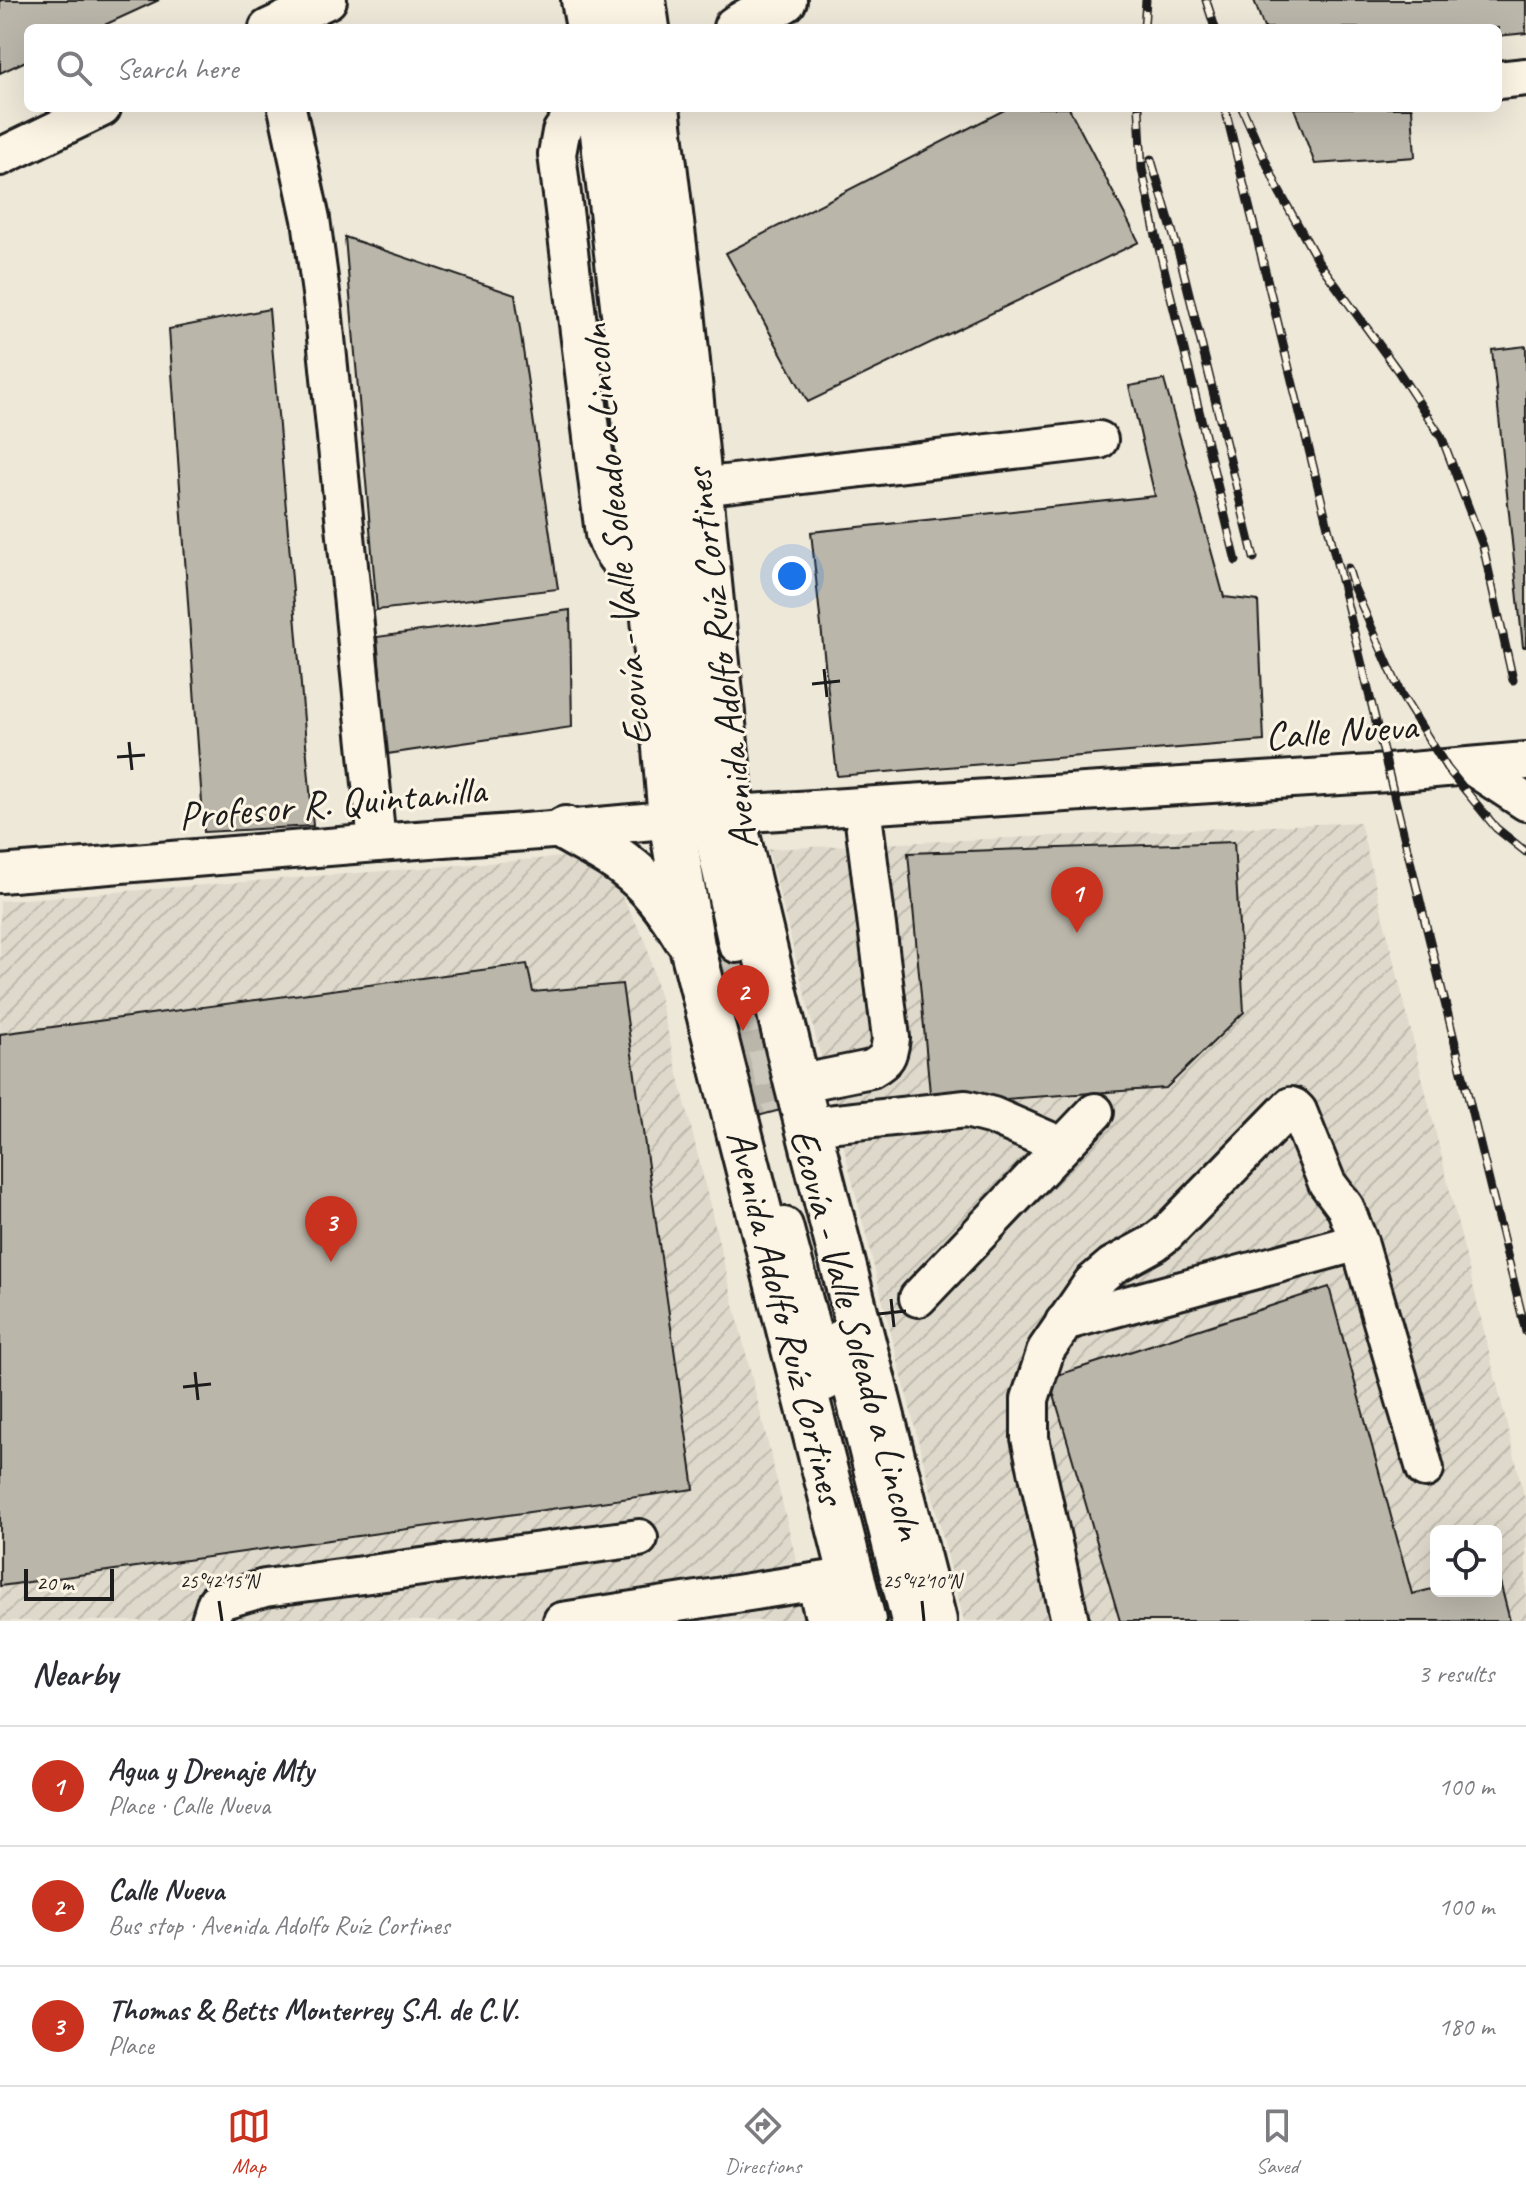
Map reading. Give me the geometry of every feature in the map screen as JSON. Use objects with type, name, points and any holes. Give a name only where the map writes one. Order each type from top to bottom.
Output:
[{"type":"main road","points":[[584,0],[588,24]]},
{"type":"main road","points":[[643,0],[646,24]]},
{"type":"main road","points":[[741,24],[772,1]]},
{"type":"main road","name":"Avenida Adolfo Ruíz Cortines","points":[[600,112],[651,582],[700,817],[934,1621]]},
{"type":"main road","name":"Avenida Adolfo Ruíz Cortines","points":[[658,112],[700,487],[700,817],[713,947],[833,1579],[863,1621]]},
{"type":"main road","points":[[663,151],[674,112]]},
{"type":"main road","points":[[565,829],[624,864],[650,887],[671,912],[713,947]]},
{"type":"street","points":[[277,24],[328,0]]},
{"type":"street","points":[[600,0],[603,24]]},
{"type":"street","points":[[609,0],[612,24]]},
{"type":"street","points":[[1502,80],[1526,77]]},
{"type":"street","points":[[0,157],[94,112]]},
{"type":"street","points":[[288,112],[311,219],[323,308],[377,843]]},
{"type":"street","points":[[573,112],[561,132],[557,154],[604,534],[609,551],[623,566],[651,582]]},
{"type":"street","name":"Ecovía - Valle Soleado a Lincoln","points":[[614,112],[679,712],[700,817]]},
{"type":"street","points":[[623,112],[700,817]]},
{"type":"street","points":[[700,487],[1099,440]]},
{"type":"street","name":"Calle Nueva","points":[[700,817],[1388,773],[1526,761]]},
{"type":"street","points":[[1471,766],[1526,802]]},
{"type":"street","points":[[785,1109],[871,1069],[889,1055],[891,1038],[862,806]]},
{"type":"street","name":"Profesor R. Quintanilla","points":[[0,874],[700,817]]},
{"type":"street","points":[[1070,1621],[1030,1438],[1030,1399],[1046,1350],[1092,1283],[1112,1266],[1167,1233],[1291,1106],[1298,1111],[1327,1183],[1345,1207],[1359,1242],[1425,1469]]},
{"type":"street","points":[[785,1109],[966,1109],[993,1116],[1062,1146]]},
{"type":"street","points":[[785,1109],[910,1621]]},
{"type":"street","name":"Ecovía - Valle Soleado a Lincoln","points":[[785,1109],[808,1311],[888,1621]]},
{"type":"street","points":[[918,1298],[1095,1112]]},
{"type":"street","points":[[1064,1322],[1359,1242]]},
{"type":"street","points":[[210,1621],[216,1602],[265,1588],[639,1538]]},
{"type":"street","points":[[562,1621],[833,1579],[825,1621]]},
{"type":"shaded area","points":[[1360,822],[1526,1503],[1526,1621],[964,1621],[768,849]]},
{"type":"shaded area","points":[[563,857],[609,872],[646,942],[811,1621],[0,1621],[0,901]]},
{"type":"building","points":[[0,0],[159,0],[107,24],[24,24],[24,62],[0,73]]},
{"type":"building","points":[[1254,0],[1526,0],[1526,33],[1502,36],[1502,24],[1263,24]]},
{"type":"building","points":[[1000,112],[1071,112],[1139,242],[808,402],[726,253]]},
{"type":"building","points":[[1296,112],[1412,112],[1415,157],[1315,164]]},
{"type":"building","points":[[345,237],[515,295],[558,589],[377,610]]},
{"type":"building","points":[[269,309],[313,826],[204,832],[169,329]]},
{"type":"building","points":[[1526,346],[1526,647],[1523,647],[1492,350]]},
{"type":"building","points":[[1164,380],[1224,597],[1258,601],[1264,741],[837,776],[811,532],[1155,496],[1129,386]]},
{"type":"building","points":[[570,610],[572,727],[387,754],[377,637]]},
{"type":"building","points":[[1234,842],[1244,1012],[1166,1088],[931,1104],[908,853]]},
{"type":"building","points":[[743,942],[788,1108],[743,1120],[699,954]]},
{"type":"building","points":[[527,964],[533,992],[622,984],[694,1489],[0,1586],[0,1034]]},
{"type":"building","points":[[1329,1287],[1412,1594],[1430,1590],[1430,1597],[1502,1597],[1502,1590],[1510,1621],[1120,1621],[1049,1378]]},
{"type":"tunnel","points":[[737,944],[782,1108]]},
{"type":"railway","points":[[1144,24],[1146,0]]},
{"type":"railway","points":[[1206,0],[1214,24]]},
{"type":"railway","points":[[1139,112],[1142,169],[1156,236],[1236,561]]},
{"type":"railway","points":[[1226,112],[1526,1332]]},
{"type":"railway","points":[[1244,112],[1279,191],[1318,261],[1398,371],[1442,438],[1483,546],[1513,680]]},
{"type":"railway","points":[[1151,159],[1180,257],[1254,558]]},
{"type":"railway","points":[[1348,568],[1402,696],[1447,768],[1496,828],[1526,852]]},
{"type":"place","name":"Agua y Drenaje Mty","points":[[1077,933]]},
{"type":"place","name":"Calle Nueva","points":[[743,1031]]},
{"type":"place","name":"Thomas & Betts Monterrey S.A. de C.V.","points":[[331,1262]]}]
